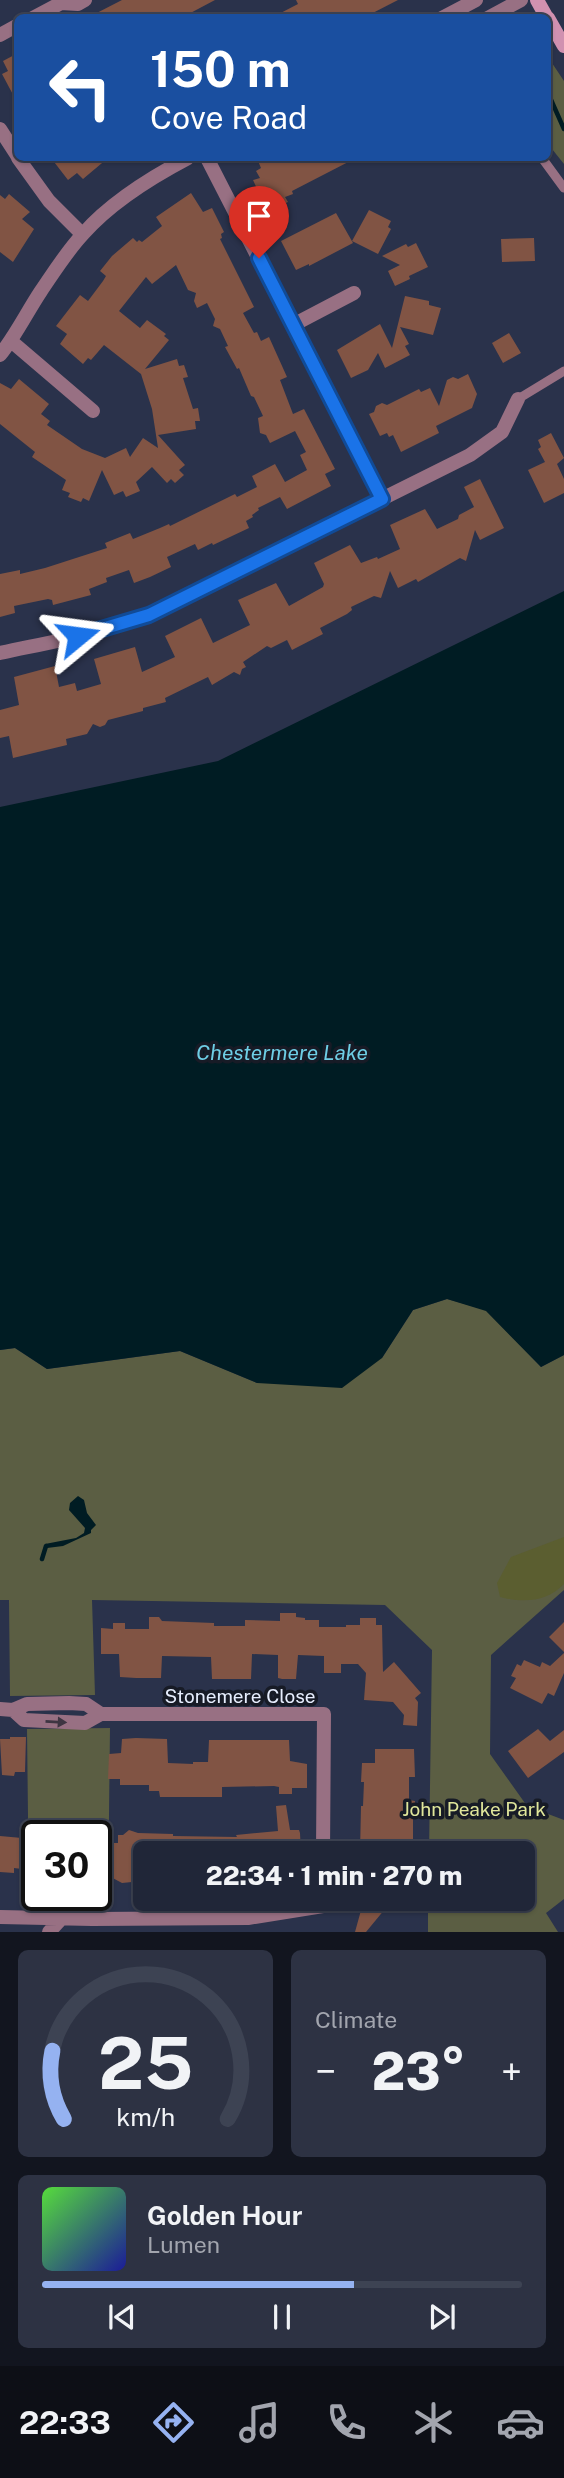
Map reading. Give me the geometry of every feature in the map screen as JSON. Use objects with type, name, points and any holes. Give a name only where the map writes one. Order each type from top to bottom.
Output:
[{"type":"main road","points":[[551,25],[564,46]]},
{"type":"street","points":[[40,14],[61,1],[78,4],[85,0]]},
{"type":"street","points":[[449,14],[475,0]]},
{"type":"street","points":[[496,14],[522,0]]},
{"type":"street","points":[[0,129],[14,151]]},
{"type":"street","points":[[21,161],[49,201],[82,234]]},
{"type":"street","points":[[0,355],[82,234],[132,192],[181,161]]},
{"type":"street","points":[[209,161],[382,499]]},
{"type":"street","points":[[293,326],[354,293]]},
{"type":"street","points":[[12,341],[93,411]]},
{"type":"street","points":[[0,653],[78,636],[149,615],[470,455],[502,432],[518,399]]},
{"type":"street","name":"Stonemere Close","points":[[6,1710],[27,1704],[69,1703],[86,1704],[101,1714],[324,1714],[323,1841]]},
{"type":"street","points":[[0,1917],[248,1918],[292,1911]]},
{"type":"street","points":[[49,1932],[62,1918]]},
{"type":"street","points":[[62,1918],[73,1932]]},
{"type":"lane","points":[[544,161],[564,188]]},
{"type":"lane","points":[[518,399],[564,372]]},
{"type":"green space","points":[[551,62],[564,81],[564,164],[551,148]]},
{"type":"green space","name":"John Peake Park","points":[[447,1299],[486,1310],[541,1367],[564,1355],[564,1590],[491,1655],[490,1754],[527,1806],[564,1820],[564,1899],[546,1913],[558,1932],[428,1932],[428,1911],[535,1911],[535,1841],[429,1841],[432,1650],[385,1605],[92,1600],[95,1695],[10,1696],[9,1600],[0,1600],[0,1350],[15,1348],[47,1369],[180,1351],[257,1383],[382,1358],[413,1310]]},
{"type":"green space","points":[[564,1537],[564,1584],[543,1598],[535,1600],[500,1597],[497,1583],[511,1557]]},
{"type":"green space","points":[[110,1728],[109,1820],[28,1820],[27,1729]]},
{"type":"water","name":"Chestermere Lake","points":[[564,591],[564,1355],[541,1367],[486,1311],[447,1299],[413,1310],[382,1358],[342,1388],[257,1383],[180,1351],[47,1369],[15,1348],[0,1350],[0,807],[218,761]]},
{"type":"water","points":[[78,1496],[84,1500],[87,1513],[96,1525],[91,1533],[63,1546],[47,1548],[45,1544],[76,1538],[84,1533],[85,1528],[69,1510],[70,1503]]},
{"type":"building","points":[[122,0],[215,0],[189,14],[95,14]]},
{"type":"building","points":[[296,0],[398,0],[371,14],[279,14],[298,4]]},
{"type":"building","points":[[14,55],[14,96],[2,74],[8,71],[3,61]]},
{"type":"building","points":[[53,161],[104,161],[83,179],[77,173],[68,180]]},
{"type":"building","points":[[258,161],[350,161],[292,191],[293,194],[285,197],[288,202],[275,208],[273,204],[266,208],[253,180],[260,178],[256,171],[261,168]]},
{"type":"building","points":[[191,193],[203,212],[212,208],[224,232],[220,239],[254,307],[243,313],[261,341],[269,337],[287,377],[280,380],[293,414],[304,409],[335,469],[325,474],[331,486],[287,509],[280,497],[258,508],[253,517],[246,521],[249,528],[213,545],[212,543],[198,550],[195,544],[167,557],[171,567],[150,577],[134,583],[129,570],[106,578],[107,582],[89,589],[91,595],[53,605],[52,600],[48,599],[14,606],[15,613],[0,617],[0,574],[20,570],[20,574],[45,568],[107,548],[105,543],[130,533],[133,539],[169,524],[170,526],[235,494],[237,497],[257,487],[252,476],[275,464],[285,482],[307,470],[300,455],[306,452],[295,431],[270,443],[266,435],[260,433],[258,418],[263,416],[239,368],[237,369],[225,347],[228,346],[220,329],[213,326],[215,319],[207,303],[197,308],[194,301],[196,293],[188,290],[176,265],[152,284],[146,277],[119,311],[140,328],[147,320],[166,334],[164,336],[169,340],[145,369],[177,359],[179,366],[184,365],[188,377],[183,378],[193,409],[198,408],[200,421],[195,421],[196,429],[158,435],[185,465],[179,470],[184,475],[175,483],[171,479],[167,483],[152,467],[136,482],[140,491],[126,497],[123,491],[114,495],[102,470],[89,501],[83,498],[81,502],[68,497],[70,493],[62,490],[66,480],[32,457],[35,452],[0,424],[0,383],[11,389],[19,379],[49,404],[41,414],[50,421],[47,425],[82,449],[105,458],[126,448],[130,457],[143,438],[158,448],[152,409],[141,374],[104,345],[91,360],[88,358],[83,364],[60,344],[67,334],[56,326],[80,295],[88,301],[106,276],[100,271],[112,256],[133,238],[142,242],[162,226],[156,217]]},
{"type":"building","points":[[9,194],[30,212],[22,219],[34,229],[13,262],[0,252],[0,195],[5,199]]},
{"type":"building","points":[[369,210],[391,221],[388,227],[391,229],[378,254],[352,241]]},
{"type":"building","points":[[336,213],[353,243],[296,270],[281,241]]},
{"type":"building","points":[[534,238],[535,261],[502,262],[501,239]]},
{"type":"building","points":[[416,243],[428,267],[395,286],[388,271],[400,265],[382,256],[406,244],[408,247]]},
{"type":"building","points":[[405,296],[429,301],[429,305],[441,308],[433,335],[400,327],[409,344],[405,346],[410,355],[385,368],[378,353],[368,370],[351,378],[337,350],[380,324],[392,348]]},
{"type":"building","points":[[509,333],[521,353],[503,363],[492,343]]},
{"type":"building","points":[[468,374],[477,394],[472,408],[436,426],[439,433],[401,452],[393,435],[389,437],[387,433],[380,436],[369,414],[374,412],[376,406],[382,403],[387,405],[419,389],[421,392],[430,388],[439,406],[447,380]]},
{"type":"building","points":[[551,433],[564,458],[557,464],[564,479],[564,493],[544,503],[528,470],[545,462],[538,449],[541,447],[538,440]]},
{"type":"building","points":[[480,479],[504,528],[480,540],[475,530],[466,561],[460,558],[418,582],[416,579],[398,588],[390,571],[381,598],[374,596],[351,607],[352,610],[347,614],[320,628],[323,634],[292,650],[287,640],[271,648],[267,646],[243,662],[246,667],[240,675],[234,672],[212,685],[208,677],[165,698],[166,702],[108,720],[100,727],[93,724],[87,734],[66,739],[67,745],[13,758],[9,736],[0,738],[0,710],[19,705],[14,677],[55,666],[59,687],[75,683],[77,691],[101,684],[94,659],[135,647],[142,672],[175,657],[165,636],[201,618],[213,643],[250,625],[238,600],[276,583],[289,606],[323,587],[314,563],[350,545],[361,563],[400,549],[390,525],[425,509],[437,529],[458,519],[459,515],[474,507],[464,487]]},
{"type":"building","points":[[280,1613],[296,1613],[296,1617],[305,1620],[319,1620],[319,1627],[360,1625],[360,1618],[376,1618],[376,1625],[382,1625],[383,1672],[394,1662],[421,1693],[415,1698],[418,1702],[417,1726],[403,1725],[404,1715],[393,1702],[364,1700],[366,1673],[358,1664],[341,1664],[341,1673],[324,1673],[324,1656],[298,1655],[296,1679],[278,1678],[278,1655],[252,1654],[251,1679],[212,1679],[211,1657],[162,1656],[161,1678],[136,1678],[120,1677],[119,1654],[101,1654],[101,1628],[113,1629],[113,1623],[125,1623],[125,1629],[149,1629],[149,1617],[159,1617],[162,1621],[245,1626],[245,1620],[280,1621]]},
{"type":"building","points":[[564,1622],[564,1652],[549,1637]]},
{"type":"building","points":[[564,1653],[564,1673],[554,1696],[548,1693],[542,1704],[510,1688],[516,1678],[511,1676],[517,1664],[521,1666],[524,1660],[540,1667],[542,1662],[550,1666]]},
{"type":"building","points":[[538,1729],[550,1741],[564,1730],[564,1752],[528,1778],[508,1751]]},
{"type":"building","points":[[26,1737],[25,1772],[15,1772],[14,1776],[2,1775],[0,1739]]},
{"type":"building","points":[[122,1739],[167,1739],[168,1763],[193,1764],[208,1762],[209,1740],[289,1740],[290,1761],[307,1764],[307,1788],[292,1788],[292,1794],[279,1794],[279,1787],[274,1786],[222,1787],[222,1797],[160,1797],[159,1791],[149,1791],[149,1785],[120,1785],[120,1779],[108,1779],[109,1754],[121,1753]]},
{"type":"building","points":[[375,1749],[414,1749],[415,1777],[409,1777],[409,1800],[415,1801],[413,1841],[360,1841],[364,1782],[361,1782],[362,1763],[375,1763]]},
{"type":"building","points":[[286,1805],[290,1830],[299,1830],[300,1841],[133,1841],[133,1882],[122,1883],[112,1878],[112,1843],[118,1843],[118,1835],[129,1830],[173,1836],[237,1837],[236,1835],[278,1831],[276,1806]]},
{"type":"building","points":[[0,1836],[21,1838],[21,1869],[14,1868],[14,1873],[0,1872]]},
{"type":"building","points":[[361,1911],[383,1911],[366,1932],[355,1932]]},
{"type":"waterway","points":[[551,100],[564,129]]},
{"type":"waterway","points":[[42,1559],[46,1546]]},
{"type":"route","points":[[78,636],[149,615],[382,499],[259,258]]}]
